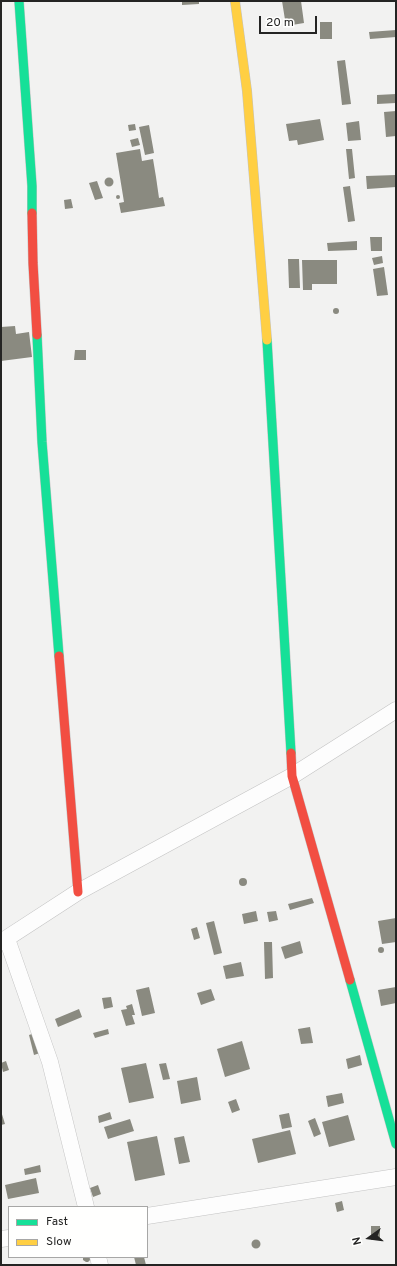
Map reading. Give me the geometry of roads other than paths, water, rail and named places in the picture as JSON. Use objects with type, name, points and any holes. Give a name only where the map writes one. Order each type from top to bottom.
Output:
[{"type":"street","points":[[19,1],[32,186],[33,263],[42,442],[78,892]]},
{"type":"street","points":[[235,1],[247,91],[266,329],[292,776],[396,1144]]},
{"type":"street","points":[[86,1206],[50,1062],[4,940],[78,892],[292,776],[396,710]]},
{"type":"street","points":[[148,1216],[396,1177]]}]
